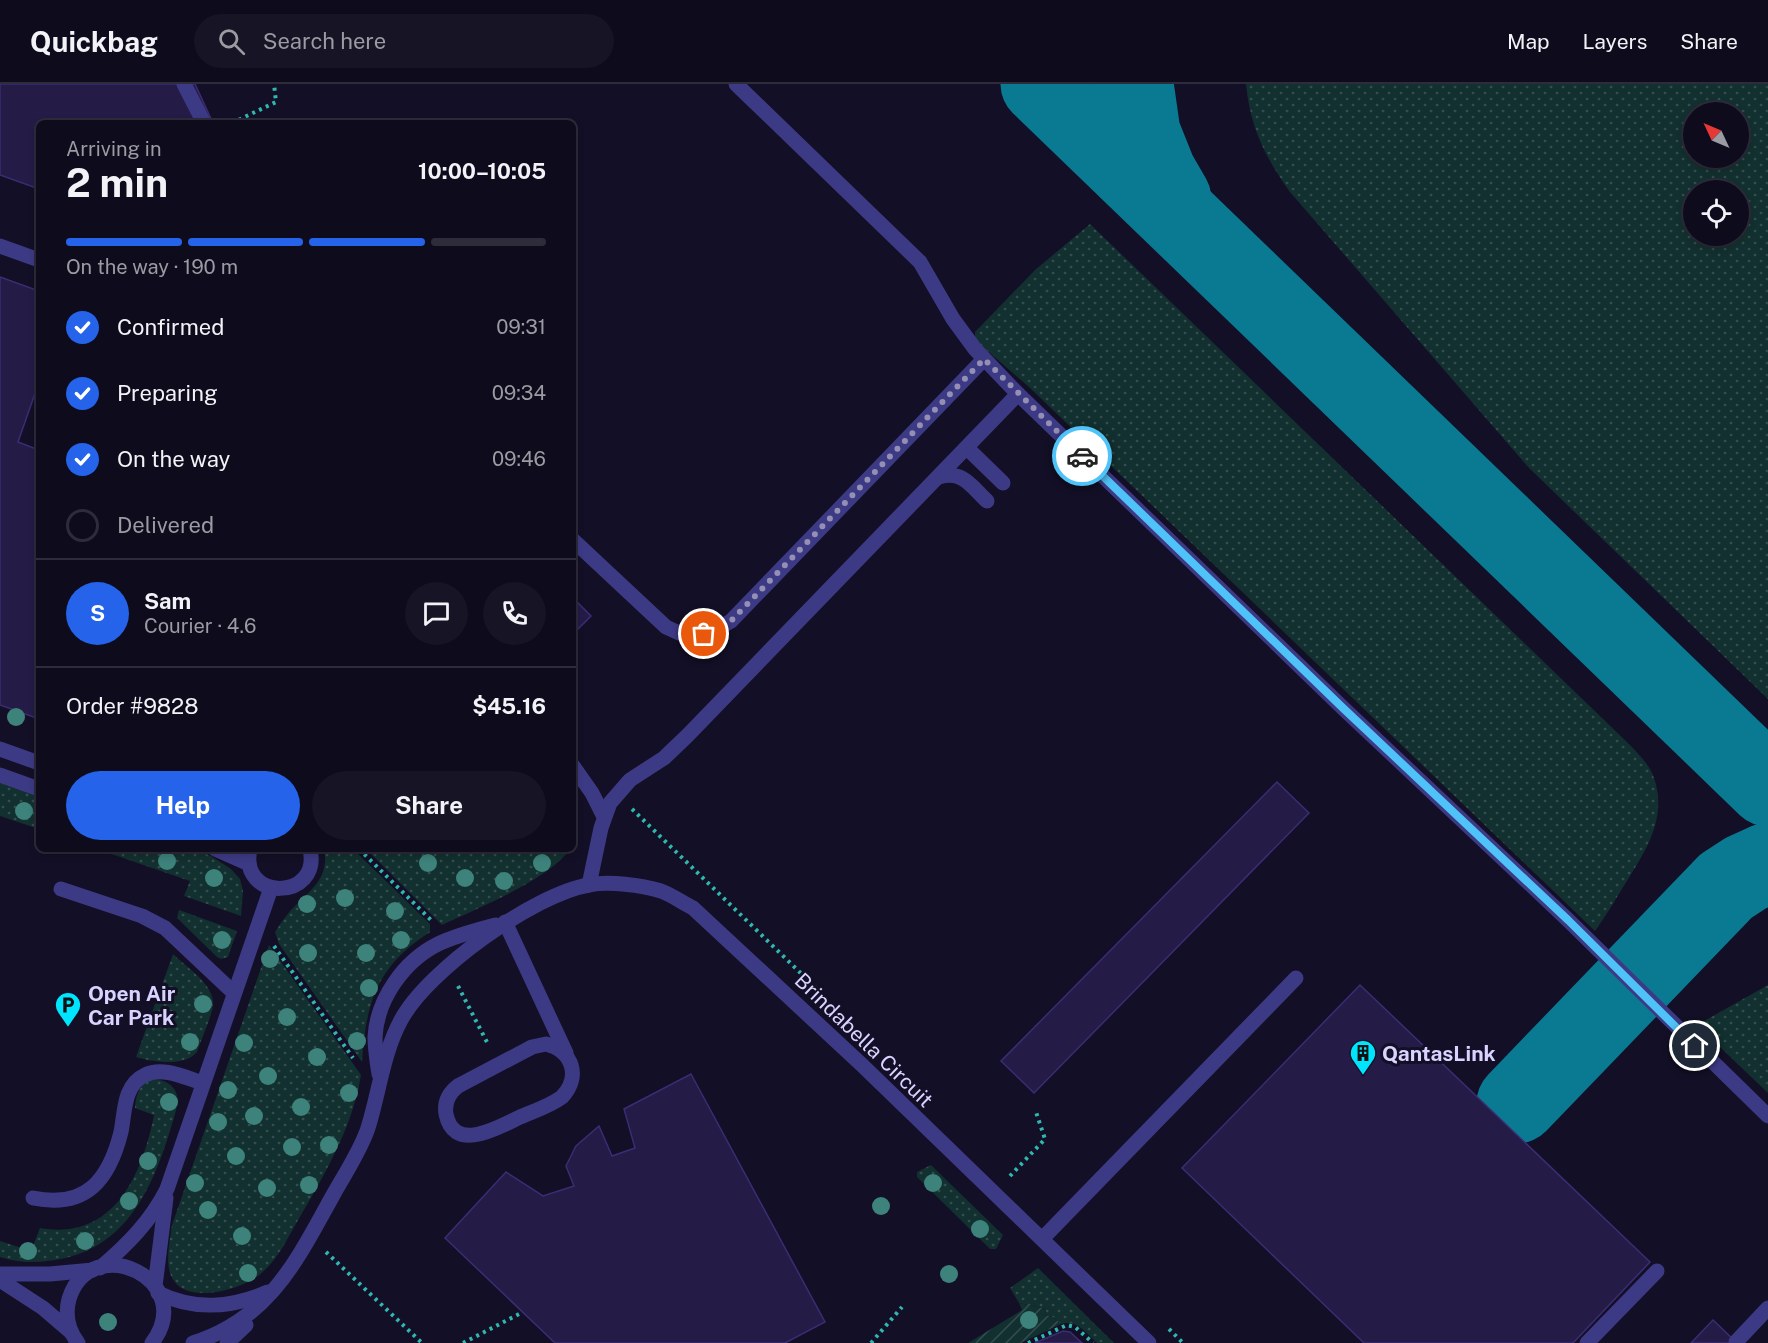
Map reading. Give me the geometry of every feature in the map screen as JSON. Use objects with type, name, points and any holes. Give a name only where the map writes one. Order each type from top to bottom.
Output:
[{"type":"street","points":[[184,84],[202,120]]},
{"type":"street","points":[[736,84],[920,262],[953,319],[984,359],[1344,709],[1568,920],[1768,1116]]},
{"type":"street","points":[[0,246],[36,259]]},
{"type":"street","points":[[576,543],[666,627],[679,633],[695,635],[714,632],[731,621],[984,359]]},
{"type":"street","points":[[589,885],[604,817],[610,802],[623,786],[673,750],[1018,393]]},
{"type":"street","points":[[967,448],[1003,483]]},
{"type":"street","points":[[939,477],[955,474],[961,476],[987,501]]},
{"type":"street","points":[[0,749],[36,762]]},
{"type":"street","points":[[576,770],[592,793],[604,817]]},
{"type":"street","points":[[0,775],[36,788]]},
{"type":"street","points":[[230,852],[249,856],[256,879],[271,888],[282,890],[292,887],[308,873],[311,863],[310,852]]},
{"type":"street","name":"Brindabella Circuit","points":[[193,1343],[232,1327],[257,1308],[292,1267],[363,1141],[392,1040],[400,1021],[413,1001],[438,975],[505,922],[555,896],[589,885],[628,885],[662,891],[693,908],[853,1057],[1149,1343]]},
{"type":"street","points":[[75,1339],[67,1308],[71,1293],[80,1280],[124,1247],[148,1220],[166,1189],[271,888]]},
{"type":"street","points":[[61,889],[142,916],[165,928],[234,993]]},
{"type":"street","points":[[505,922],[572,1064],[573,1073],[568,1090],[562,1097],[483,1134],[474,1136],[460,1133],[451,1125],[447,1117],[446,1101],[449,1094],[458,1086],[537,1045],[555,1046],[567,1055]]},
{"type":"street","name":"Brindabella Circuit","points":[[377,1092],[379,1078],[376,1030],[385,1000],[396,980],[413,962],[438,944],[465,933],[505,922]]},
{"type":"street","points":[[1042,1239],[1296,978]]},
{"type":"street","points":[[33,1198],[48,1201],[68,1200],[98,1183],[110,1163],[117,1144],[128,1096],[136,1082],[145,1075],[163,1072],[204,1083]]},
{"type":"street","points":[[152,1343],[159,1332],[163,1316],[157,1290],[166,1189]]},
{"type":"street","points":[[0,1274],[50,1274],[115,1265],[131,1268],[144,1275],[157,1290],[187,1304],[216,1306],[249,1300],[274,1290]]},
{"type":"street","points":[[1587,1343],[1657,1271]]},
{"type":"street","points":[[0,1280],[43,1308],[75,1339]]},
{"type":"street","points":[[227,1343],[250,1321],[274,1290]]},
{"type":"street","points":[[1736,1342],[1768,1308]]},
{"type":"path","points":[[238,120],[276,102],[274,84]]},
{"type":"path","points":[[362,852],[433,922]]},
{"type":"path","points":[[258,923],[377,1092]]},
{"type":"path","points":[[455,980],[498,1064]]},
{"type":"path","points":[[1010,1176],[1045,1139],[1036,1112]]},
{"type":"path","points":[[310,1237],[422,1343]]},
{"type":"path","points":[[871,1343],[902,1307]]},
{"type":"path","points":[[463,1343],[523,1312]]},
{"type":"path","points":[[1028,1343],[1067,1325],[1076,1327],[1093,1343]]},
{"type":"green space","points":[[1246,84],[1768,84],[1768,699],[1529,468],[1290,192],[1266,154],[1251,114]]},
{"type":"green space","points":[[1090,224],[1630,745],[1647,764],[1658,793],[1656,821],[1652,834],[1640,860],[1595,931],[1029,387],[975,340],[975,332],[1035,270]]},
{"type":"green space","points":[[0,783],[36,795],[36,828],[0,816]]},
{"type":"green space","points":[[106,852],[201,852],[211,856],[231,869],[240,879],[243,891],[241,916],[184,896],[190,881]]},
{"type":"green space","points":[[324,852],[356,852],[430,924],[430,932],[398,958],[386,972],[378,987],[367,1021],[362,1062],[279,944],[275,932],[289,912],[320,879],[325,866]]},
{"type":"green space","points":[[369,852],[567,852],[546,872],[530,882],[442,925]]},
{"type":"green space","points":[[179,910],[237,931],[228,957],[221,959],[217,957],[177,918]]},
{"type":"green space","points":[[269,945],[361,1075],[349,1121],[340,1143],[283,1247],[263,1271],[246,1283],[223,1291],[198,1293],[178,1285],[171,1276],[168,1250],[172,1225]]},
{"type":"green space","points":[[173,954],[208,987],[213,1006],[207,1026],[197,1052],[192,1057],[185,1060],[159,1062],[136,1057]]},
{"type":"green space","points":[[1768,985],[1768,1093],[1697,1025]]},
{"type":"green space","points":[[155,1079],[172,1086],[178,1103],[152,1180],[124,1223],[105,1240],[82,1253],[41,1262],[0,1257],[0,1241],[31,1251],[40,1228],[66,1229],[87,1224],[105,1214],[120,1199],[142,1160],[154,1115],[135,1108],[136,1098],[142,1086]]},
{"type":"green space","points":[[931,1165],[1003,1235],[996,1249],[990,1249],[917,1177],[917,1172]]},
{"type":"green space","points":[[1038,1268],[1114,1343],[1097,1343],[1077,1325],[1061,1324],[1053,1317],[1045,1315],[1046,1309],[1019,1303],[1010,1288]]},
{"type":"green space","points":[[1019,1303],[1046,1309],[1045,1315],[1053,1317],[1061,1324],[1021,1343],[968,1343],[1022,1310]]},
{"type":"building","points":[[0,84],[195,84],[212,120],[36,120],[36,188],[0,175]]},
{"type":"building","points":[[0,277],[36,290],[36,391],[18,442],[36,449],[36,718],[0,705]]},
{"type":"building","points":[[576,601],[591,616],[576,631]]},
{"type":"building","points":[[1277,782],[1309,813],[1034,1093],[1001,1061]]},
{"type":"building","name":"QantasLink","points":[[1360,985],[1650,1262],[1573,1343],[1364,1343],[1182,1168]]},
{"type":"building","points":[[691,1074],[825,1322],[785,1343],[555,1343],[445,1238],[506,1172],[543,1196],[574,1186],[566,1166],[576,1146],[599,1126],[612,1156],[635,1148],[624,1109]]},
{"type":"building","points":[[1713,1320],[1737,1343],[1691,1343]]},
{"type":"building","points":[[1063,1331],[1070,1332],[1082,1343],[1035,1343]]},
{"type":"taxiway","points":[[1041,84],[1768,786]]},
{"type":"taxiway","points":[[1133,84],[1140,133],[1156,173],[1171,199]]},
{"type":"taxiway","points":[[1517,1103],[1726,886],[1768,863]]},
{"type":"way so far","points":[[704,634],[714,632],[731,621],[984,359],[1082,456]]},
{"type":"place","name":"Open Air Car Park","points":[[68,1028]]},
{"type":"place","name":"QantasLink","points":[[1363,1076]]},
{"type":"route","points":[[1082,456],[1344,709],[1568,920],[1695,1046]]}]
